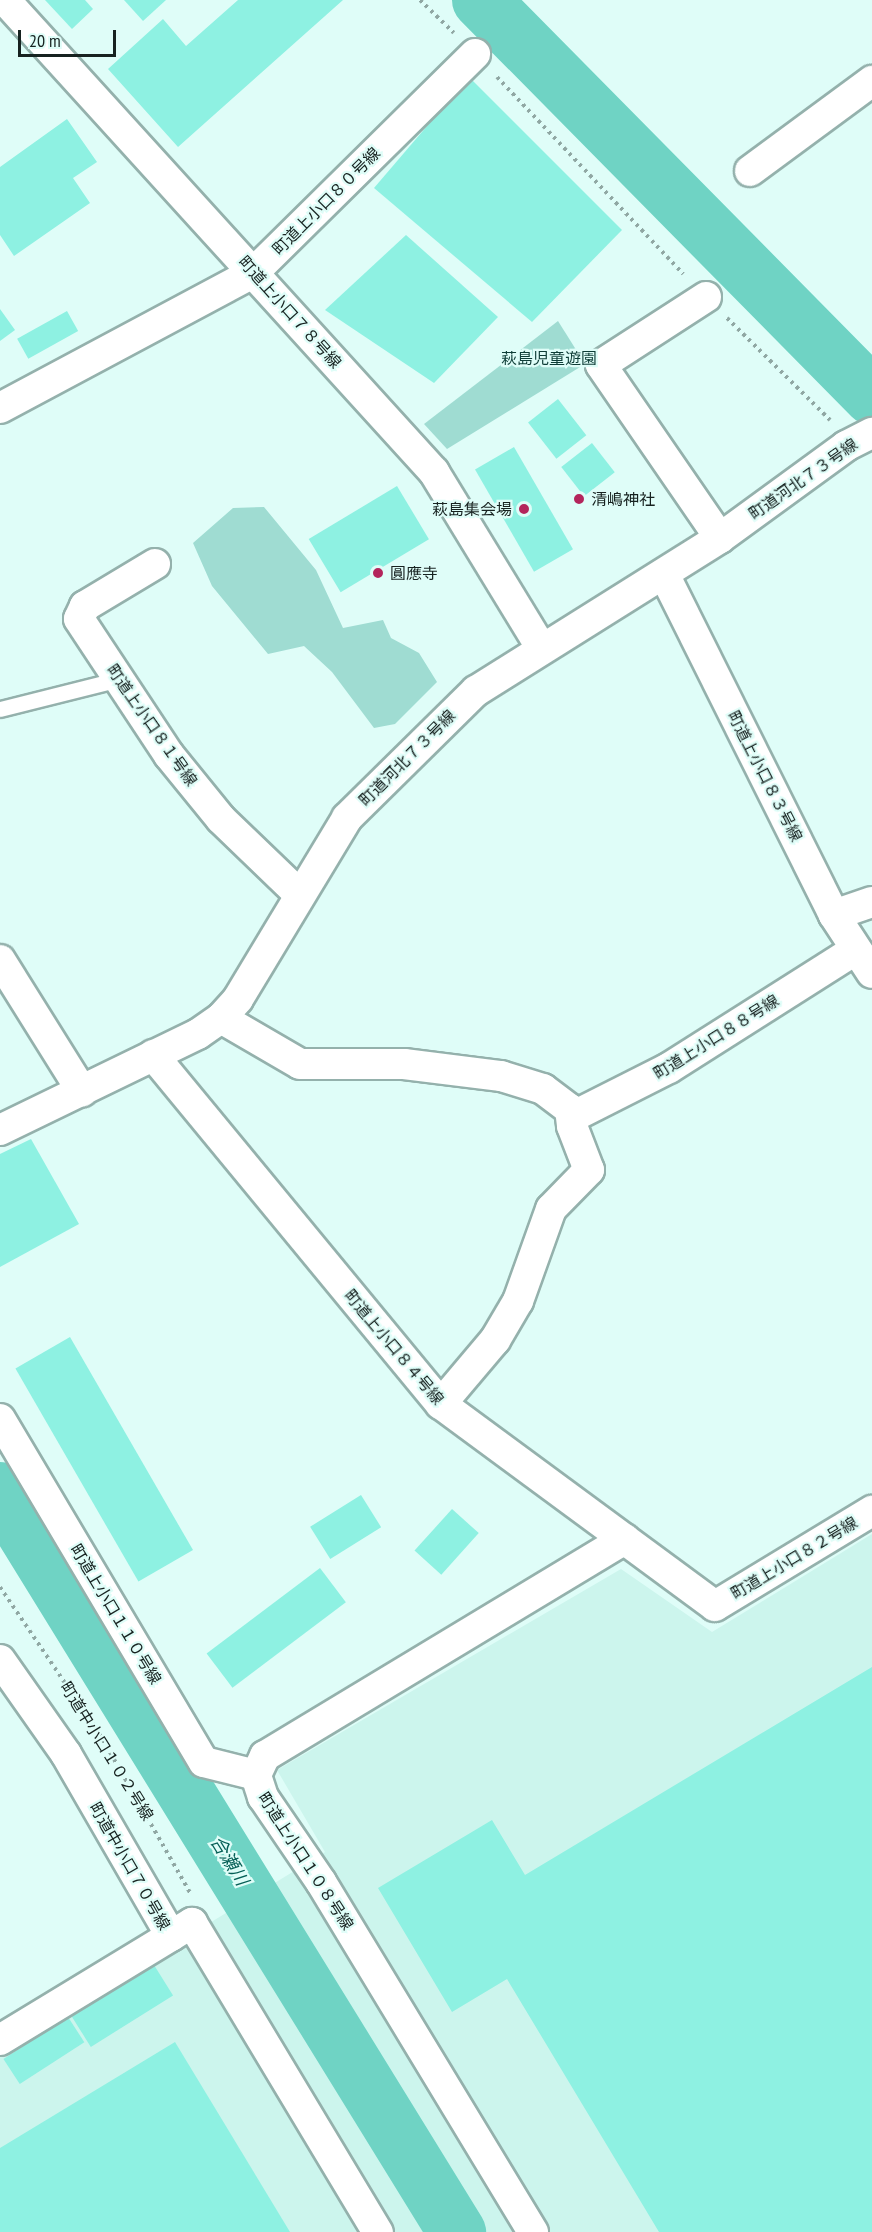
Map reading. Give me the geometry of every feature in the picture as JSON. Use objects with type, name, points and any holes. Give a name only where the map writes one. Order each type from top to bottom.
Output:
[{"type":"street","name":"町道上小口７８号線","points":[[5,0],[434,472],[542,649]]},
{"type":"street","name":"町道上小口８０号線","points":[[0,408],[253,273],[475,54]]},
{"type":"street","points":[[750,171],[872,81]]},
{"type":"street","points":[[705,297],[601,365],[720,538]]},
{"type":"street","name":"町道河北７３号線","points":[[0,1130],[198,1034],[221,1018],[238,999],[299,894],[347,818],[410,753],[476,691],[720,538],[862,438]]},
{"type":"street","name":"町道上小口８１号線","points":[[155,564],[85,606],[79,619],[169,755],[221,819],[299,894]]},
{"type":"street","name":"町道上小口８３号線","points":[[664,574],[834,915],[872,973]]},
{"type":"street","points":[[834,915],[872,902]]},
{"type":"street","name":"町道上小口８８号線","points":[[574,1116],[679,1062],[855,950]]},
{"type":"street","points":[[0,960],[82,1091]]},
{"type":"street","points":[[221,1018],[300,1064],[404,1064],[501,1076],[543,1089],[563,1102],[574,1116],[572,1126],[589,1170],[551,1209],[518,1301],[495,1340],[441,1404]]},
{"type":"street","name":"町道上小口８４号線","points":[[153,1055],[441,1404],[715,1606]]},
{"type":"street","name":"町道上小口１１０号線","points":[[0,1419],[204,1762],[256,1775]]},
{"type":"street","name":"町道上小口８２号線","points":[[715,1606],[872,1511]]},
{"type":"street","name":"町道上小口１０８号線","points":[[533,2232],[321,1882],[263,1797],[256,1775],[265,1756],[625,1539]]},
{"type":"street","name":"町道中小口７０号線","points":[[0,1660],[66,1754],[182,1929],[0,2040]]},
{"type":"street","points":[[182,1929],[378,2232]]},
{"type":"lane","points":[[0,710],[119,679]]},
{"type":"path","points":[[420,0],[475,54],[705,297],[836,426],[862,438]]},
{"type":"path","name":"町道中小口１０２号線","points":[[0,1587],[99,1733],[189,1884],[194,1904],[182,1929]]},
{"type":"shaded area","points":[[872,1534],[872,2232],[0,2232],[0,2052],[325,1852],[277,1770],[621,1569],[712,1632]]},
{"type":"green space","name":"萩島児童遊園","points":[[558,321],[585,364],[447,449],[424,424]]},
{"type":"green space","points":[[264,507],[316,570],[343,628],[383,620],[391,638],[419,653],[437,682],[395,724],[374,728],[332,672],[304,646],[268,654],[212,586],[193,543],[233,508]]},
{"type":"building","points":[[45,0],[85,0],[93,9],[72,29]]},
{"type":"building","points":[[124,0],[166,0],[143,21]]},
{"type":"building","points":[[238,0],[343,0],[178,147],[108,69],[163,19],[186,46]]},
{"type":"building","points":[[469,77],[622,230],[532,322],[374,188]]},
{"type":"building","points":[[67,119],[97,162],[73,178],[90,203],[14,256],[0,235],[0,167]]},
{"type":"building","points":[[406,235],[498,317],[434,383],[325,310]]},
{"type":"building","points":[[0,309],[15,330],[0,341]]},
{"type":"building","points":[[67,311],[78,331],[28,359],[17,339]]},
{"type":"building","points":[[558,399],[586,435],[556,459],[528,422]]},
{"type":"building","points":[[592,443],[615,472],[584,496],[561,467]]},
{"type":"building","name":"萩島集会場","points":[[514,447],[573,549],[534,572],[475,470]]},
{"type":"building","points":[[397,486],[429,539],[341,592],[309,539]]},
{"type":"building","points":[[31,1139],[79,1224],[0,1267],[0,1154]]},
{"type":"building","points":[[70,1337],[193,1550],[138,1582],[15,1368]]},
{"type":"building","points":[[361,1495],[381,1527],[330,1559],[310,1527]]},
{"type":"building","points":[[452,1509],[479,1533],[441,1575],[415,1551]]},
{"type":"building","points":[[320,1568],[346,1602],[232,1688],[207,1653]]},
{"type":"building","points":[[872,1667],[872,2232],[659,2232],[507,1979],[452,2012],[378,1888],[492,1820],[525,1875]]},
{"type":"building","points":[[154,1965],[173,1996],[91,2047],[72,2016]]},
{"type":"building","points":[[68,2017],[84,2042],[20,2084],[3,2059]]},
{"type":"building","points":[[175,2042],[290,2232],[0,2232],[0,2148]]},
{"type":"waterway","points":[[481,0],[872,396]]},
{"type":"waterway","name":"合瀬川","points":[[0,1491],[457,2232]]},
{"type":"place","name":"清嶋神社","points":[[579,499]]},
{"type":"place","name":"萩島集会場","points":[[524,509]]},
{"type":"place","name":"圓應寺","points":[[378,573]]}]
